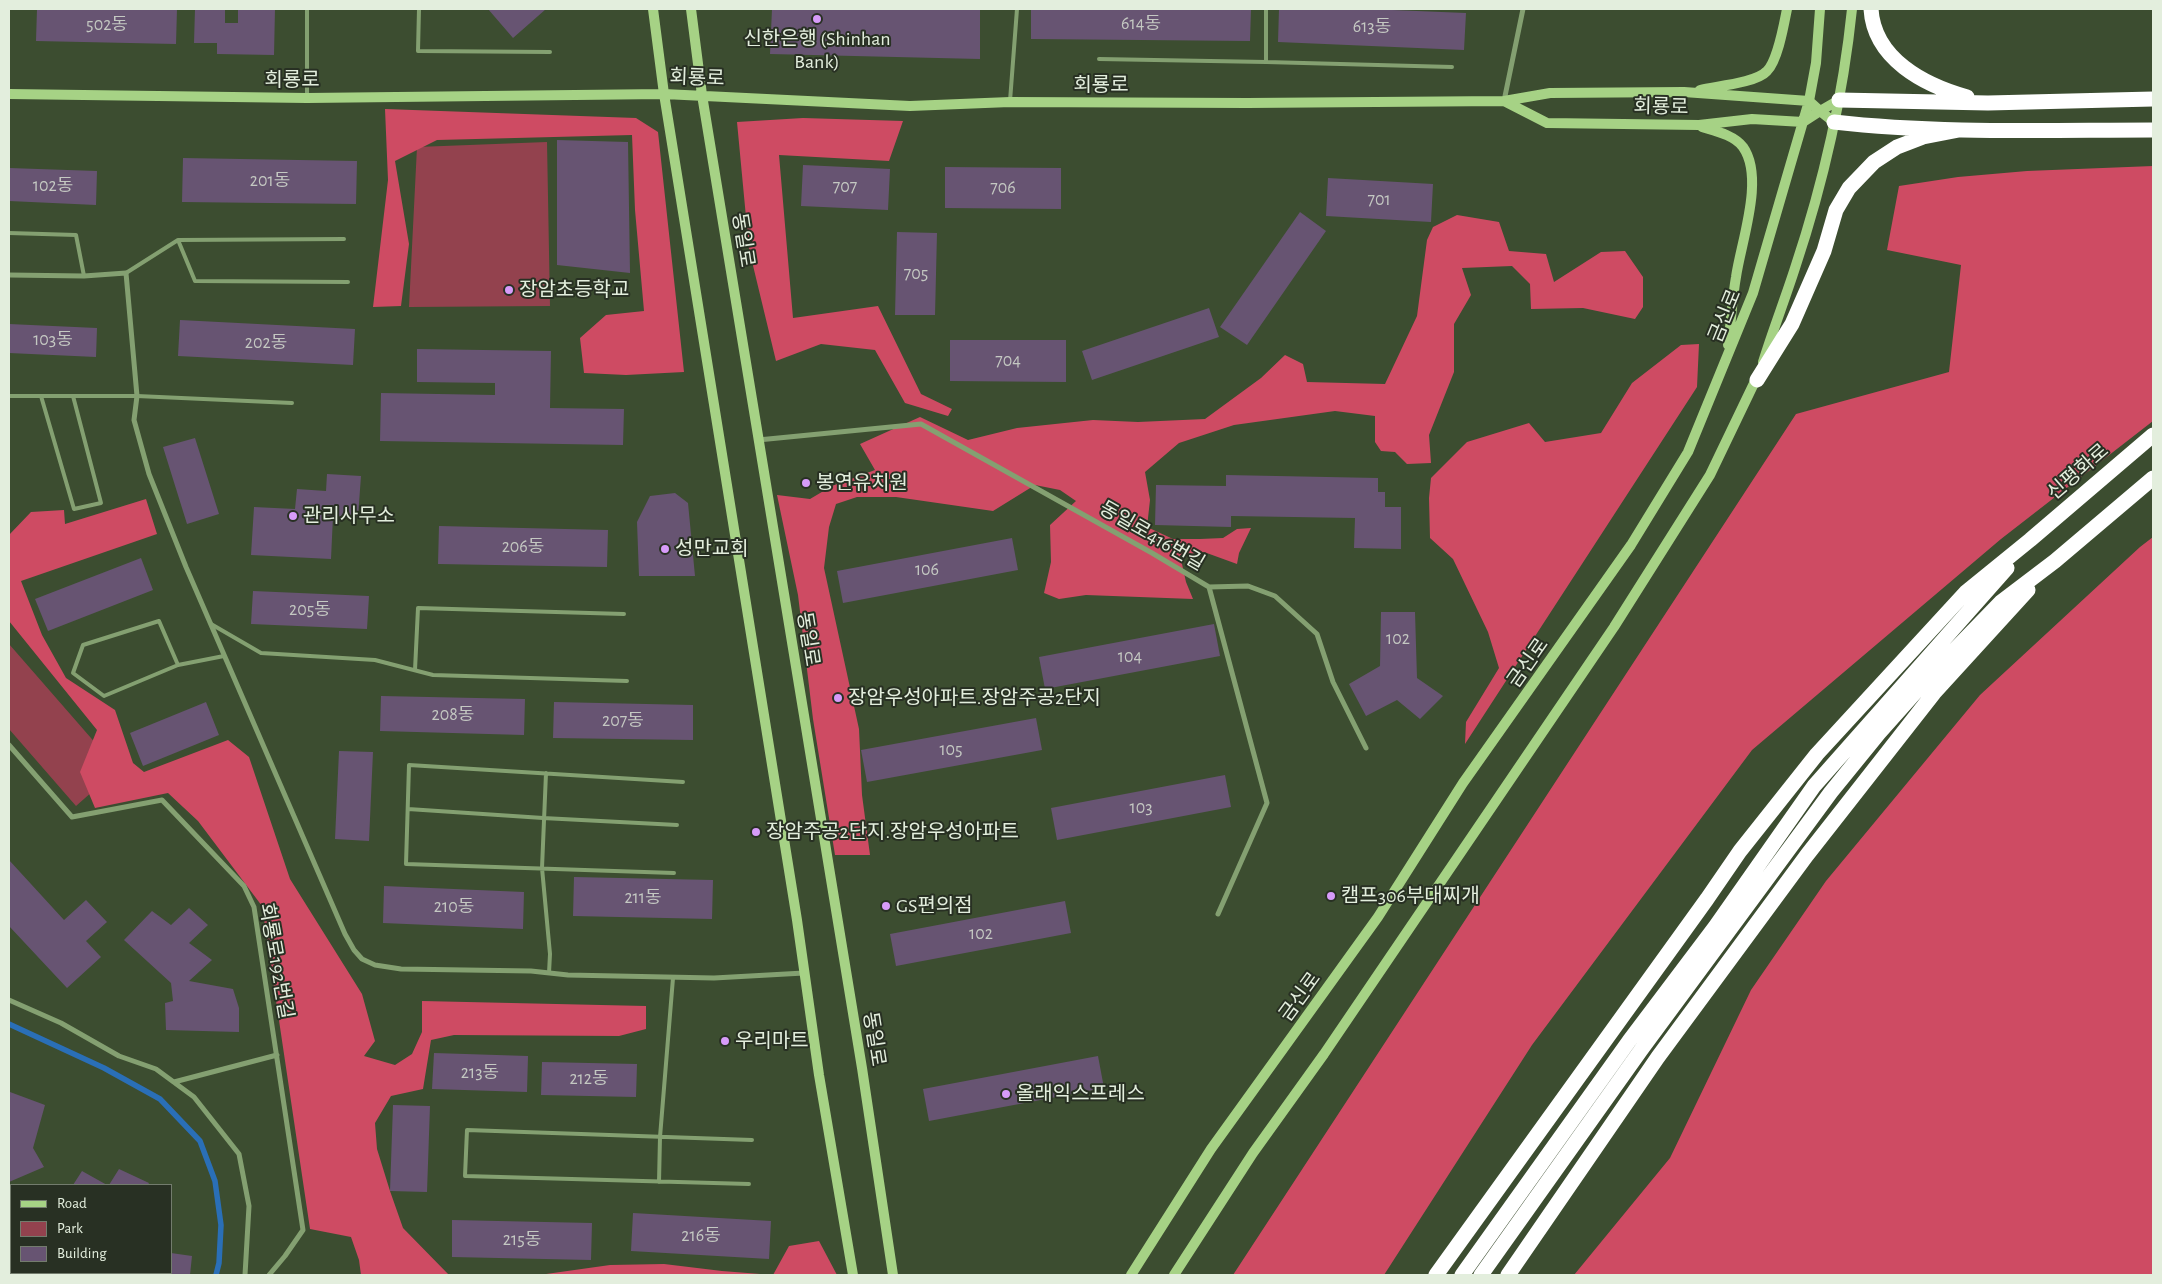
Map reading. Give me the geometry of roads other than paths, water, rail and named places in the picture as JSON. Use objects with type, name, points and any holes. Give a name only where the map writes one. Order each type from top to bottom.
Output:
[{"type":"highway","points":[[1872,9],[1874,26],[1880,40],[1887,51],[1904,68],[1938,88],[1988,103]]},
{"type":"highway","points":[[1839,100],[1988,103],[2153,99]]},
{"type":"highway","points":[[1834,122],[1870,126],[1959,130],[2153,130]]},
{"type":"highway","points":[[1757,380],[1792,324],[1824,251],[1836,210],[1849,188],[1874,162],[1897,147],[1923,136],[1959,130]]},
{"type":"highway","name":"신평화로","points":[[2030,540],[2153,435]]},
{"type":"highway","points":[[1462,1275],[1635,1045],[1879,733],[1936,668],[2001,602],[2055,561],[2153,478]]},
{"type":"highway","points":[[1481,1275],[1714,927],[1814,786],[2030,540]]},
{"type":"highway","points":[[1436,1275],[1696,915],[1740,851],[1817,754],[1966,592],[2030,540]]},
{"type":"highway","points":[[1508,1275],[1658,1057],[1807,855],[1934,693],[2055,561]]},
{"type":"street","points":[[653,9],[664,94],[853,1275]]},
{"type":"street","name":"동일로","points":[[691,9],[702,95],[862,1068],[893,1275]]},
{"type":"street","points":[[1504,101],[1523,9]]},
{"type":"street","points":[[1684,92],[1746,81],[1766,73],[1774,59],[1787,9]]},
{"type":"street","name":"금신로","points":[[1131,1275],[1212,1149],[1378,917],[1463,783],[1631,545],[1688,452],[1753,293],[1809,101],[1816,63],[1820,9]]},
{"type":"street","points":[[1174,1275],[1253,1153],[1324,1054],[1614,627],[1710,475],[1757,380],[1795,267],[1839,100],[1852,9]]},
{"type":"street","name":"회룡로","points":[[9,94],[307,98],[664,94],[910,106],[1010,102],[1504,101],[1550,93],[1684,92],[1809,101]]},
{"type":"street","points":[[1803,122],[1839,100]]},
{"type":"street","name":"회룡로","points":[[1504,101],[1548,123],[1699,125],[1752,118],[1803,122]]},
{"type":"street","points":[[1809,101],[1834,122]]},
{"type":"street","points":[[1699,125],[1730,137],[1740,144],[1747,155],[1751,172],[1746,227],[1736,276],[1727,357]]},
{"type":"street","points":[[9,275],[84,276],[126,273],[137,396],[134,420],[149,474],[224,656],[345,934],[354,950],[362,959],[386,968],[673,978],[714,978],[804,973]]},
{"type":"street","name":"동일로416번길","points":[[758,440],[921,424],[1152,553],[1209,587],[1266,804],[1218,914]]},
{"type":"street","points":[[1209,587],[1248,586],[1275,596],[1317,634],[1333,682],[1366,748]]},
{"type":"street","name":"회룡로192번길","points":[[9,745],[72,818],[162,800],[244,886],[254,907],[303,1230],[269,1275]]},
{"type":"street","points":[[9,1000],[61,1023],[119,1056],[156,1069],[194,1097],[239,1154],[249,1206],[245,1275]]},
{"type":"street","points":[[174,1082],[276,1055]]},
{"type":"lane","points":[[307,9],[307,98]]},
{"type":"lane","points":[[419,9],[418,51],[550,52]]},
{"type":"lane","points":[[1010,102],[1017,9]]},
{"type":"lane","points":[[1266,9],[1266,62]]},
{"type":"lane","points":[[1099,60],[1452,67]]},
{"type":"lane","points":[[9,233],[76,235],[84,276]]},
{"type":"lane","points":[[126,273],[178,240],[344,239]]},
{"type":"lane","points":[[178,240],[195,281],[348,282]]},
{"type":"lane","points":[[9,396],[137,396],[292,403]]},
{"type":"lane","points":[[41,396],[74,509],[102,503],[73,396]]},
{"type":"lane","points":[[414,670],[418,608],[624,614]]},
{"type":"lane","points":[[178,665],[159,621],[84,645],[73,673],[104,696],[178,665],[224,656]]},
{"type":"lane","points":[[211,624],[261,654],[375,660],[433,675],[627,681]]},
{"type":"lane","points":[[674,873],[406,864],[409,764],[683,782]]},
{"type":"lane","points":[[546,773],[542,868],[550,954],[549,973]]},
{"type":"lane","points":[[408,809],[677,825]]},
{"type":"lane","points":[[659,1182],[660,1137],[673,978]]},
{"type":"lane","points":[[749,1184],[465,1176],[467,1130],[752,1140]]},
{"type":"waterway","points":[[9,1024],[104,1068],[160,1099],[200,1141],[215,1181],[221,1225],[219,1263],[216,1275]]},
{"type":"place","name":"신한은행 (Shinhan Bank)","points":[[817,19]]},
{"type":"place","name":"장암초등학교","points":[[509,290]]},
{"type":"place","name":"봉연유치원","points":[[806,483]]},
{"type":"place","name":"관리사무소","points":[[293,516]]},
{"type":"place","name":"성만교회","points":[[665,549]]},
{"type":"place","name":"장암우성아파트.장암주공2단지","points":[[838,698]]},
{"type":"place","name":"장암주공2단지.장암우성아파트","points":[[756,832]]},
{"type":"place","name":"캠프306부대찌개","points":[[1331,896]]},
{"type":"place","name":"GS편의점","points":[[886,906]]},
{"type":"place","name":"우리마트","points":[[725,1041]]},
{"type":"place","name":"올래익스프레스","points":[[1006,1094]]}]
